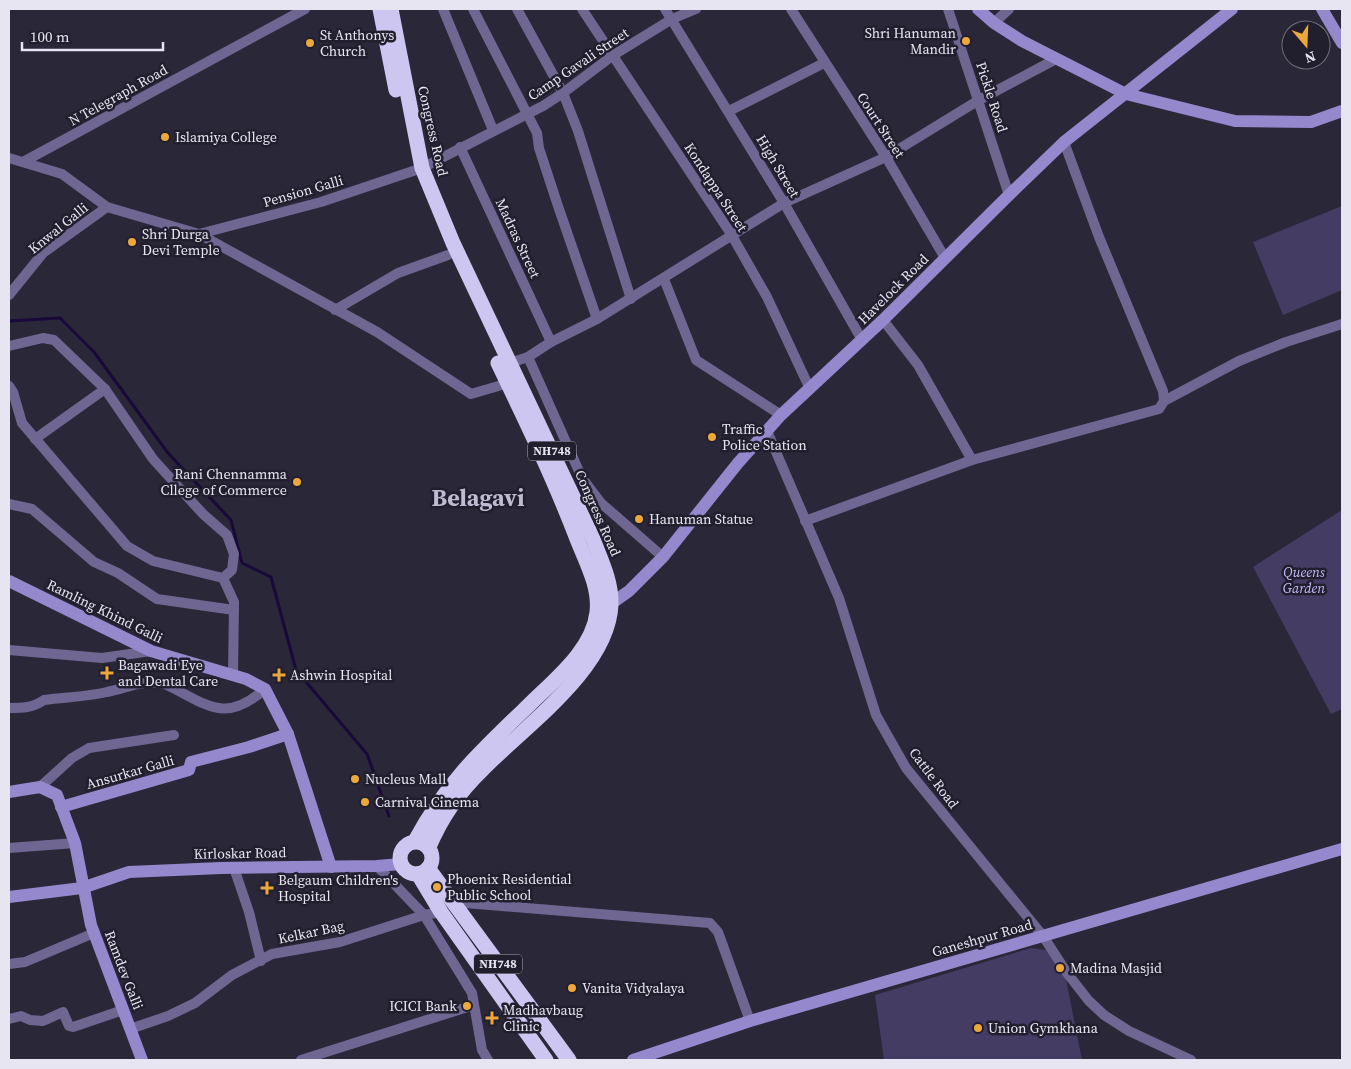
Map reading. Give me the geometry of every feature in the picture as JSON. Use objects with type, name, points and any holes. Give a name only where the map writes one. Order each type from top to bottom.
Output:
[{"type":"highway","name":"Congress Road","points":[[380,9],[418,170],[448,255],[600,557],[609,586],[611,605],[605,632],[588,665],[481,771],[422,844]]},
{"type":"highway","name":"Congress Road","points":[[391,9],[418,170],[510,363],[513,381],[589,570],[597,595],[597,613],[584,647],[463,769],[432,809],[422,844]]},
{"type":"highway","name":"NH748","points":[[423,871],[432,860],[422,844],[404,846],[401,852],[401,864],[408,871],[423,871],[453,902],[569,1060]]},
{"type":"highway","name":"NH748","points":[[423,871],[441,912],[546,1060]]},
{"type":"street","name":"N Telegraph Road","points":[[23,162],[305,9]]},
{"type":"street","points":[[443,9],[493,130]]},
{"type":"street","points":[[473,9],[537,133],[539,148],[597,319]]},
{"type":"street","points":[[517,9],[563,94],[578,131],[631,299]]},
{"type":"street","name":"Kondappa Street","points":[[582,9],[731,234],[767,297],[810,389]]},
{"type":"street","name":"High Street","points":[[666,9],[784,203],[862,340]]},
{"type":"street","name":"Camp Gavali Street","points":[[460,147],[563,94],[612,56],[672,19],[696,9]]},
{"type":"street","name":"Court Street","points":[[791,9],[886,157],[945,258]]},
{"type":"street","name":"Pickle Road","points":[[948,9],[1009,195]]},
{"type":"street","points":[[978,9],[994,23],[1056,59],[1126,94],[1235,121],[1311,122],[1342,111]]},
{"type":"street","points":[[994,23],[1009,9]]},
{"type":"street","name":"Havelock Road","points":[[597,613],[611,605],[629,590],[663,556],[781,415],[883,320],[1064,142],[1232,9]]},
{"type":"street","points":[[1322,9],[1342,43]]},
{"type":"street","points":[[510,363],[528,356],[597,319],[731,234],[784,203],[886,157],[979,100],[1056,59]]},
{"type":"street","points":[[729,111],[824,63]]},
{"type":"street","points":[[1064,142],[1099,237],[1163,391],[1164,401]]},
{"type":"street","name":"Pension Galli","points":[[199,234],[321,202],[418,170],[460,147]]},
{"type":"street","name":"Madras Street","points":[[460,147],[551,342]]},
{"type":"street","points":[[9,158],[62,174],[107,207],[199,234],[377,332],[471,394],[513,381]]},
{"type":"street","name":"Knwal Galli","points":[[9,295],[44,253],[107,207]]},
{"type":"street","points":[[335,310],[398,273],[448,255]]},
{"type":"street","points":[[664,278],[700,364],[781,415]]},
{"type":"street","points":[[883,320],[918,365],[972,460]]},
{"type":"street","points":[[805,521],[972,460],[1159,409],[1164,401],[1239,361],[1286,342],[1342,324]]},
{"type":"street","points":[[9,346],[43,338],[54,340],[105,389],[153,459],[203,514],[227,536],[234,554],[232,570],[223,578]]},
{"type":"street","points":[[528,356],[582,478],[601,503],[663,556]]},
{"type":"street","points":[[9,386],[13,392],[22,423],[127,546],[153,561],[223,578]]},
{"type":"street","points":[[36,439],[105,389]]},
{"type":"street","name":"Cattle Road","points":[[767,431],[839,598],[876,715],[906,768],[1043,936],[1066,973],[1089,1001],[1104,1015],[1129,1031],[1192,1060]]},
{"type":"street","points":[[9,504],[32,509],[94,562],[118,573],[157,599],[234,610]]},
{"type":"street","points":[[223,578],[234,602],[233,675]]},
{"type":"street","name":"Ramling Khind Galli","points":[[9,581],[151,652],[233,675],[265,689]]},
{"type":"street","points":[[9,650],[102,658],[151,652]]},
{"type":"street","points":[[9,708],[36,706],[44,700],[107,692],[132,684],[156,682],[216,709],[230,710],[249,702],[265,689],[288,734],[331,867]]},
{"type":"street","name":"Ansurkar Galli","points":[[61,807],[189,770],[191,762],[249,747],[288,734]]},
{"type":"street","points":[[9,792],[40,787],[72,758],[89,748],[174,735]]},
{"type":"street","points":[[40,787],[57,795],[61,807]]},
{"type":"street","name":"Ramdev Galli","points":[[61,807],[74,843],[82,888],[94,933],[142,1060]]},
{"type":"street","points":[[9,848],[74,843]]},
{"type":"street","name":"Ganeshpur Road","points":[[633,1060],[750,1020],[1342,849]]},
{"type":"street","name":"Kirloskar Road","points":[[9,897],[82,888],[129,872],[401,864]]},
{"type":"street","points":[[377,866],[424,915],[472,993],[482,1050],[488,1060]]},
{"type":"street","points":[[234,868],[249,912],[261,961]]},
{"type":"street","points":[[453,902],[710,923],[718,932],[750,1020]]},
{"type":"street","name":"Kelkar Bag","points":[[130,1029],[168,1016],[195,1003],[232,975],[272,954],[340,942],[424,915],[441,912]]},
{"type":"street","points":[[9,964],[25,962],[94,933]]},
{"type":"street","points":[[301,1060],[474,1005]]},
{"type":"street","points":[[9,1019],[20,1016],[30,1020],[43,1021],[62,1012],[68,1026],[73,1027],[123,1010]]},
{"type":"green space","points":[[1342,206],[1342,290],[1283,315],[1253,242]]},
{"type":"green space","name":"Queens Garden","points":[[1342,510],[1342,709],[1331,714],[1253,567]]},
{"type":"green space","name":"Union Gymkhana","points":[[1031,948],[1053,951],[1063,964],[1082,1060],[884,1060],[875,995]]},
{"type":"waterway","points":[[9,321],[60,318],[94,352],[168,453],[231,520],[242,563],[271,577],[296,670],[367,754],[389,816]]},
{"type":"place","name":"Shri Hanuman Mandir","points":[[966,41]]},
{"type":"place","name":"St Anthonys Church","points":[[310,43]]},
{"type":"place","name":"Islamiya College","points":[[165,137]]},
{"type":"place","name":"Shri Durga Devi Temple","points":[[132,242]]},
{"type":"place","name":"Traffic Police Station","points":[[712,437]]},
{"type":"place","name":"Rani Chennamma Cllege of Commerce","points":[[297,482]]},
{"type":"place","name":"Hanuman Statue","points":[[639,519]]},
{"type":"place","name":"Bagawadi Eye and Dental Care","points":[[107,673]]},
{"type":"place","name":"Ashwin Hospital","points":[[279,675]]},
{"type":"place","name":"Nucleus Mall","points":[[355,779]]},
{"type":"place","name":"Carnival Cinema","points":[[365,802]]},
{"type":"place","name":"Phoenix Residential Public School","points":[[437,887]]},
{"type":"place","name":"Belgaum Children's Hospital","points":[[267,888]]},
{"type":"place","name":"Madina Masjid","points":[[1060,968]]},
{"type":"place","name":"Vanita Vidyalaya","points":[[572,988]]},
{"type":"place","name":"ICICI Bank","points":[[467,1006]]},
{"type":"place","name":"Madhavbaug Clinic","points":[[492,1018]]},
{"type":"place","name":"Union Gymkhana","points":[[978,1028]]},
{"type":"district","name":"Belagavi","points":[[478,497]]}]
